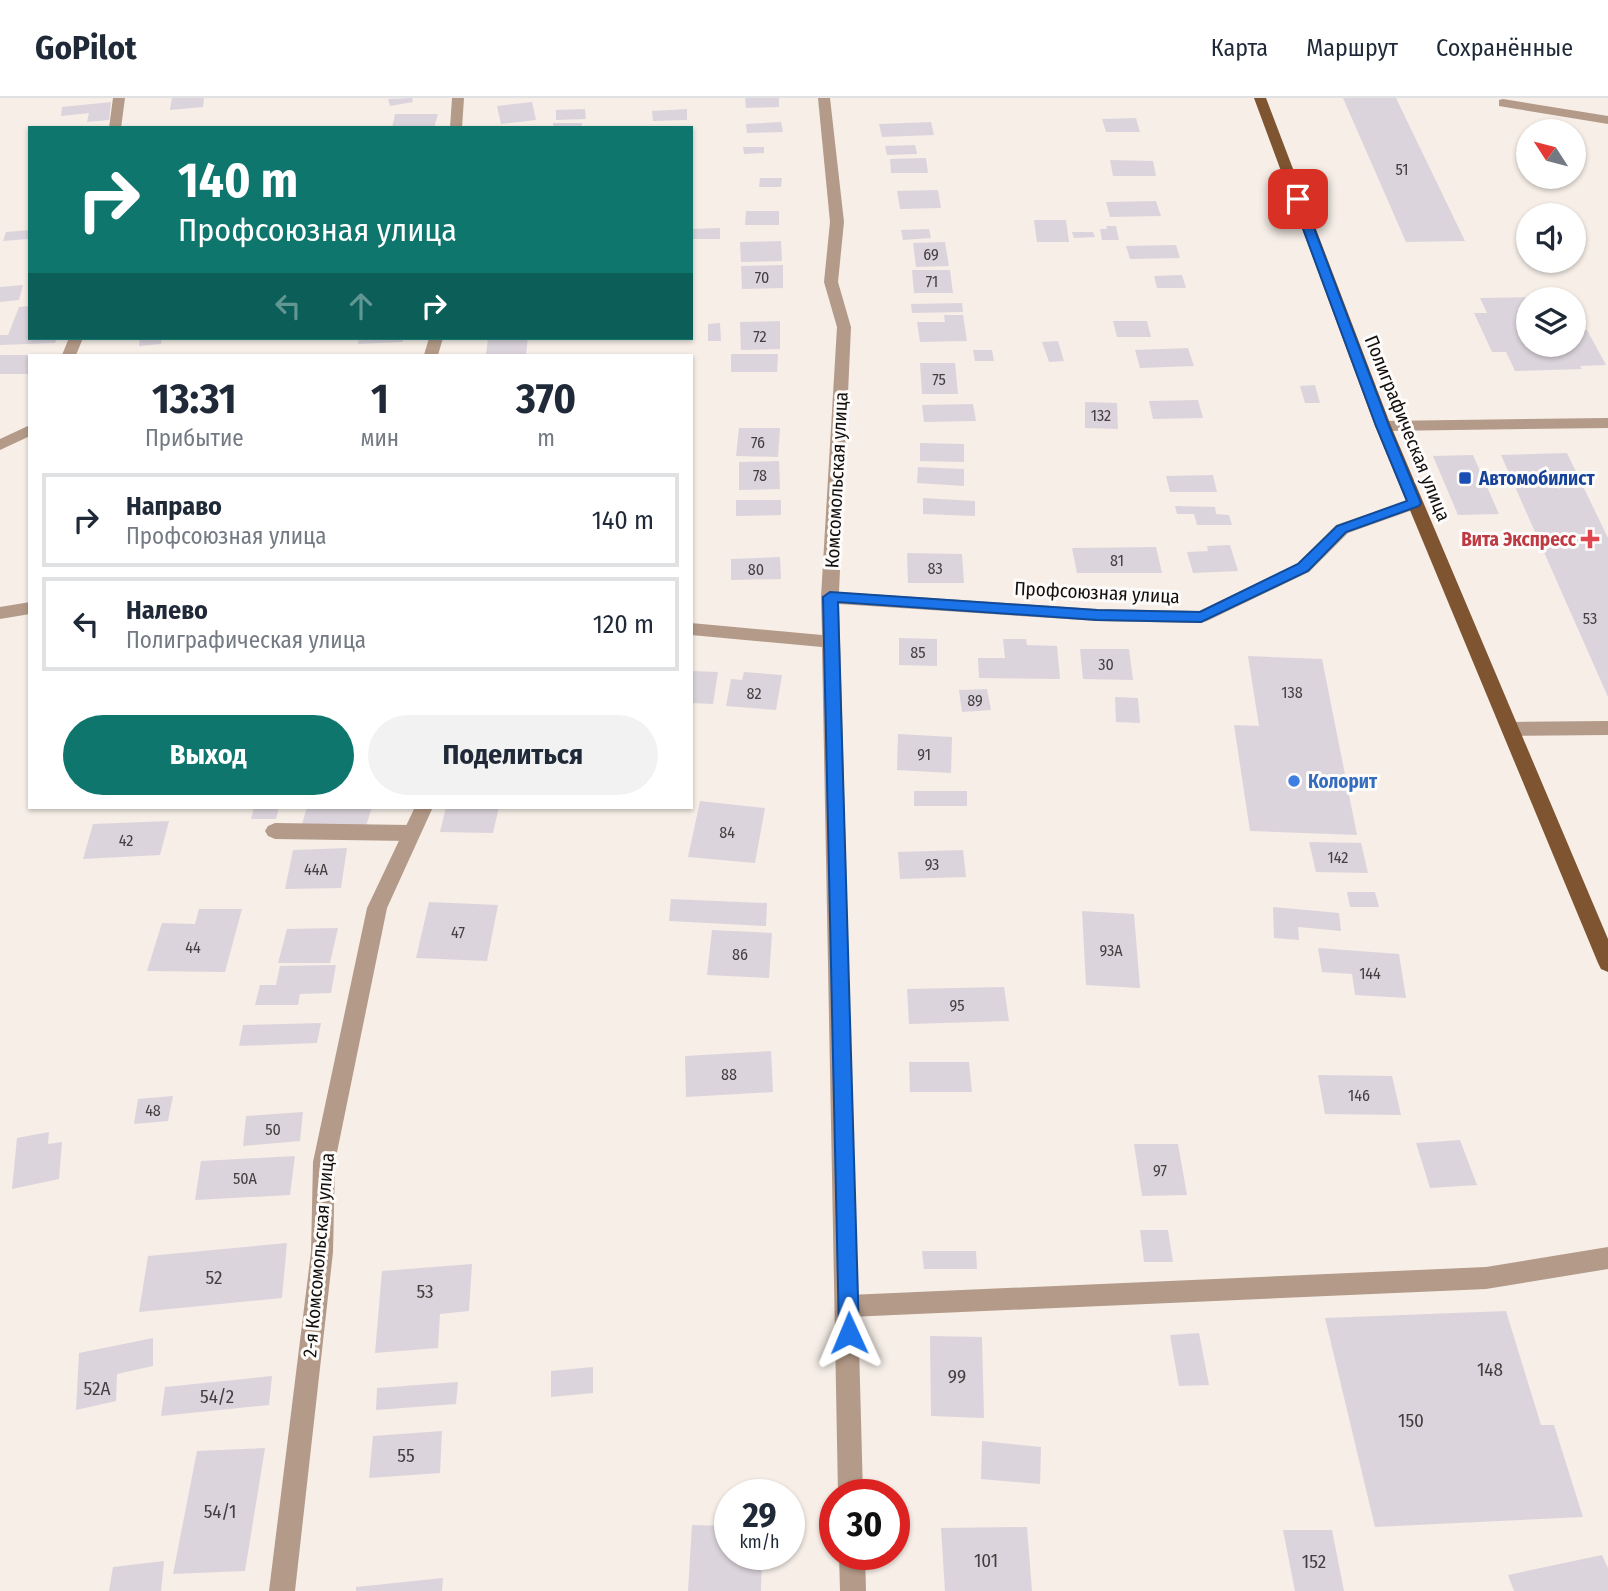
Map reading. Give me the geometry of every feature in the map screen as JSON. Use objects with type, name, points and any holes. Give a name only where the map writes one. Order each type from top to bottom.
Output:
[{"type":"main road","name":"Полиграфическая улица","points":[[1260,98],[1383,426],[1608,963]]},
{"type":"street","points":[[115,126],[119,98]]},
{"type":"street","points":[[456,126],[458,98]]},
{"type":"street","name":"Комсомольская улица","points":[[824,98],[837,222],[831,282],[844,327],[830,597],[849,1306],[851,1479]]},
{"type":"street","points":[[1503,103],[1608,120]]},
{"type":"street","points":[[0,445],[28,431]]},
{"type":"street","name":"Профсоюзная улица","points":[[830,597],[1097,615],[1201,617],[1303,568],[1342,529],[1415,503]]},
{"type":"street","points":[[0,613],[28,608]]},
{"type":"street","points":[[693,629],[833,642]]},
{"type":"street","name":"2-я Комсомольская улица","points":[[282,1591],[322,1252],[324,1162],[377,908],[423,809]]},
{"type":"street","points":[[275,831],[410,833]]},
{"type":"street","points":[[849,1306],[1486,1278],[1608,1258]]},
{"type":"street","points":[[852,1570],[853,1591]]},
{"type":"lane","points":[[1383,426],[1608,423]]},
{"type":"lane","points":[[1510,729],[1608,728]]},
{"type":"building","points":[[172,98],[204,98],[203,107],[170,110]]},
{"type":"building","points":[[412,98],[413,102],[390,106],[388,99]]},
{"type":"building","points":[[745,98],[779,98],[779,107],[746,108]]},
{"type":"building","points":[[1343,98],[1396,98],[1465,241],[1406,242]]},
{"type":"building","points":[[111,102],[109,120],[87,122],[89,113],[61,116],[62,107]]},
{"type":"building","points":[[532,102],[536,120],[501,124],[497,106]]},
{"type":"building","points":[[585,109],[586,119],[556,120],[556,110]]},
{"type":"building","points":[[687,109],[687,120],[653,121],[652,111]]},
{"type":"building","points":[[395,114],[438,114],[435,126],[392,126]]},
{"type":"building","points":[[1136,118],[1140,132],[1106,132],[1102,119]]},
{"type":"building","points":[[781,122],[783,132],[747,133],[746,124]]},
{"type":"building","points":[[931,122],[934,135],[882,137],[879,124]]},
{"type":"building","points":[[553,123],[582,123],[581,126],[553,126]]},
{"type":"building","points":[[915,145],[917,154],[887,155],[885,146]]},
{"type":"building","points":[[743,147],[764,147],[764,153],[744,154]]},
{"type":"building","points":[[926,158],[928,173],[891,173],[890,159]]},
{"type":"building","points":[[1110,160],[1153,161],[1156,176],[1113,176]]},
{"type":"building","points":[[760,178],[782,178],[781,187],[759,187]]},
{"type":"building","points":[[938,190],[941,208],[900,209],[897,191]]},
{"type":"building","points":[[1156,201],[1161,216],[1110,217],[1106,202]]},
{"type":"building","points":[[746,211],[779,211],[779,225],[745,225]]},
{"type":"building","points":[[1034,220],[1066,220],[1069,242],[1037,242]]},
{"type":"building","points":[[1106,226],[1116,226],[1119,240],[1102,240],[1100,229],[1107,229]]},
{"type":"building","points":[[720,228],[720,239],[693,239],[693,229]]},
{"type":"building","points":[[929,229],[931,238],[903,240],[901,230]]},
{"type":"building","points":[[28,230],[28,239],[3,241],[6,232]]},
{"type":"building","points":[[1072,232],[1093,232],[1095,237],[1074,238]]},
{"type":"building","points":[[781,241],[782,261],[741,262],[740,242]]},
{"type":"building","points":[[945,242],[949,266],[916,267],[913,243]]},
{"type":"building","points":[[1176,245],[1180,258],[1130,259],[1126,246]]},
{"type":"building","points":[[783,265],[783,288],[742,289],[741,266]]},
{"type":"building","points":[[912,270],[950,270],[953,293],[914,293]]},
{"type":"building","points":[[1182,275],[1186,288],[1157,288],[1154,276]]},
{"type":"building","points":[[23,285],[19,300],[0,302],[0,287]]},
{"type":"building","points":[[1516,297],[1516,357],[1586,357],[1587,330],[1606,365],[1580,366],[1582,369],[1515,371],[1506,352],[1492,352],[1474,313],[1487,313],[1480,298]]},
{"type":"building","points":[[962,303],[963,312],[912,313],[911,304]]},
{"type":"building","points":[[28,306],[28,340],[56,340],[55,343],[0,345],[0,335],[8,335],[19,307]]},
{"type":"building","points":[[944,315],[963,315],[967,341],[920,342],[917,322],[945,322]]},
{"type":"building","points":[[780,321],[780,349],[741,350],[740,322]]},
{"type":"building","points":[[1113,321],[1147,321],[1151,337],[1117,337]]},
{"type":"building","points":[[720,323],[721,341],[708,341],[708,324]]},
{"type":"building","points":[[140,340],[162,340],[161,344],[139,346]]},
{"type":"building","points":[[359,340],[403,340],[403,342],[358,344]]},
{"type":"building","points":[[488,340],[528,340],[526,354],[486,354]]},
{"type":"building","points":[[1058,341],[1064,361],[1049,362],[1042,342]]},
{"type":"building","points":[[1188,348],[1194,366],[1140,368],[1135,350]]},
{"type":"building","points":[[973,350],[992,350],[994,361],[975,361]]},
{"type":"building","points":[[731,354],[778,354],[777,372],[731,372]]},
{"type":"building","points":[[0,355],[28,355],[28,374],[0,374]]},
{"type":"building","points":[[920,363],[955,363],[958,394],[922,394]]},
{"type":"building","points":[[1315,385],[1320,403],[1305,403],[1300,386]]},
{"type":"building","points":[[1198,400],[1203,418],[1153,419],[1149,401]]},
{"type":"building","points":[[1085,402],[1117,403],[1118,429],[1085,428]]},
{"type":"building","points":[[973,404],[976,421],[924,422],[922,405]]},
{"type":"building","points":[[739,428],[780,428],[778,457],[736,456]]},
{"type":"building","points":[[920,443],[964,444],[964,462],[920,461]]},
{"type":"building","points":[[1567,453],[1608,538],[1608,697],[1501,455]]},
{"type":"building","points":[[1473,455],[1499,514],[1458,515],[1433,456]]},
{"type":"building","points":[[779,461],[780,489],[739,490],[739,462]]},
{"type":"building","points":[[918,467],[964,469],[964,486],[917,483]]},
{"type":"building","points":[[1213,475],[1217,492],[1170,492],[1166,476]]},
{"type":"building","points":[[923,498],[975,501],[975,516],[923,514]]},
{"type":"building","points":[[736,500],[781,500],[781,515],[736,516]]},
{"type":"building","points":[[1175,506],[1215,507],[1216,514],[1229,515],[1232,525],[1197,525],[1194,514],[1177,514]]},
{"type":"building","points":[[1230,545],[1238,571],[1193,573],[1187,552],[1208,551],[1207,546]]},
{"type":"building","points":[[1156,547],[1162,573],[1077,573],[1072,548]]},
{"type":"building","points":[[907,553],[962,554],[964,583],[908,583]]},
{"type":"building","points":[[780,557],[781,579],[731,580],[731,559]]},
{"type":"building","points":[[899,638],[937,639],[937,666],[899,665]]},
{"type":"building","points":[[1003,639],[1026,639],[1027,645],[1057,646],[1060,679],[979,678],[978,658],[1005,658]]},
{"type":"building","points":[[1080,649],[1129,649],[1133,680],[1083,679]]},
{"type":"building","name":"Колорит","points":[[1248,656],[1322,659],[1357,835],[1250,831],[1234,725],[1259,726]]},
{"type":"building","points":[[693,671],[718,672],[713,704],[693,703]]},
{"type":"building","points":[[744,672],[782,675],[776,710],[726,706],[731,679],[742,680]]},
{"type":"building","points":[[987,689],[991,710],[962,712],[959,690]]},
{"type":"building","points":[[1115,697],[1138,698],[1140,723],[1116,722]]},
{"type":"building","points":[[898,734],[952,737],[951,773],[897,770]]},
{"type":"building","points":[[914,791],[967,791],[967,806],[914,806]]},
{"type":"building","points":[[700,801],[765,808],[755,863],[688,857]]},
{"type":"building","points":[[254,809],[278,809],[276,819],[251,819]]},
{"type":"building","points":[[306,809],[371,809],[366,826],[302,824]]},
{"type":"building","points":[[446,809],[499,809],[493,833],[440,832]]},
{"type":"building","points":[[169,821],[160,855],[83,859],[93,824]]},
{"type":"building","points":[[1309,842],[1361,843],[1368,873],[1316,872]]},
{"type":"building","points":[[347,848],[341,888],[285,889],[293,850]]},
{"type":"building","points":[[963,850],[966,877],[900,879],[898,852]]},
{"type":"building","points":[[1347,892],[1375,892],[1379,907],[1350,907]]},
{"type":"building","points":[[671,899],[767,903],[766,926],[669,921]]},
{"type":"building","points":[[429,902],[498,905],[487,961],[416,958]]},
{"type":"building","points":[[1273,907],[1339,913],[1341,931],[1298,927],[1299,940],[1274,938]]},
{"type":"building","points":[[199,909],[242,909],[225,972],[147,971],[162,923],[195,924]]},
{"type":"building","points":[[1082,911],[1134,914],[1140,988],[1086,985]]},
{"type":"building","points":[[338,928],[330,963],[278,963],[287,929]]},
{"type":"building","points":[[712,930],[772,933],[769,978],[707,975]]},
{"type":"building","points":[[1318,948],[1399,954],[1406,998],[1355,995],[1352,974],[1322,972]]},
{"type":"building","points":[[336,965],[331,993],[300,994],[298,1005],[255,1005],[260,985],[276,985],[280,966]]},
{"type":"building","points":[[1004,987],[1009,1021],[909,1024],[907,989]]},
{"type":"building","points":[[321,1023],[317,1043],[239,1046],[243,1025]]},
{"type":"building","points":[[771,1051],[773,1092],[686,1097],[685,1056]]},
{"type":"building","points":[[909,1062],[969,1062],[972,1092],[910,1092]]},
{"type":"building","points":[[1318,1075],[1392,1076],[1401,1115],[1325,1114]]},
{"type":"building","points":[[173,1096],[168,1121],[134,1124],[138,1099]]},
{"type":"building","points":[[303,1112],[300,1141],[243,1146],[246,1116]]},
{"type":"building","points":[[49,1132],[48,1144],[62,1142],[59,1179],[12,1189],[17,1138]]},
{"type":"building","points":[[1460,1140],[1477,1185],[1430,1188],[1416,1143]]},
{"type":"building","points":[[1134,1144],[1178,1144],[1187,1195],[1142,1196]]},
{"type":"building","points":[[295,1156],[290,1195],[195,1200],[201,1161]]},
{"type":"building","points":[[1140,1230],[1168,1230],[1173,1262],[1144,1262]]},
{"type":"building","points":[[287,1243],[282,1298],[139,1312],[148,1256]]},
{"type":"building","points":[[922,1251],[976,1251],[977,1269],[924,1269]]},
{"type":"building","points":[[472,1264],[469,1311],[440,1314],[438,1348],[375,1353],[382,1271]]},
{"type":"building","points":[[1506,1311],[1541,1425],[1554,1425],[1583,1517],[1375,1527],[1325,1318]]},
{"type":"building","points":[[1199,1333],[1209,1385],[1179,1386],[1170,1335]]},
{"type":"building","points":[[930,1336],[982,1337],[984,1418],[931,1416]]},
{"type":"building","points":[[153,1338],[153,1366],[117,1374],[116,1401],[76,1410],[79,1353]]},
{"type":"building","points":[[593,1367],[593,1393],[551,1397],[551,1371]]},
{"type":"building","points":[[272,1376],[269,1405],[161,1416],[165,1387]]},
{"type":"building","points":[[458,1382],[456,1404],[376,1410],[377,1388]]},
{"type":"building","points":[[442,1431],[440,1473],[369,1478],[373,1436]]},
{"type":"building","points":[[982,1441],[1041,1447],[1040,1484],[981,1479]]},
{"type":"building","points":[[265,1448],[245,1571],[173,1574],[197,1451]]},
{"type":"building","points":[[692,1525],[714,1526],[714,1570],[762,1570],[761,1591],[688,1591]]},
{"type":"building","points":[[1027,1527],[1032,1591],[945,1591],[941,1528]]},
{"type":"building","points":[[1283,1530],[1332,1530],[1344,1591],[1295,1591]]},
{"type":"building","points":[[1602,1555],[1608,1568],[1608,1591],[1514,1591],[1508,1575]]},
{"type":"building","points":[[164,1561],[161,1591],[109,1591],[113,1567]]},
{"type":"building","points":[[443,1578],[442,1591],[356,1591],[356,1587]]},
{"type":"place","name":"Автомобилист","points":[[1465,478]]},
{"type":"place","name":"Вита Экспресс","points":[[1590,539]]},
{"type":"place","name":"Колорит","points":[[1294,781]]},
{"type":"route","points":[[849,1333],[830,597],[1097,615],[1201,617],[1303,568],[1342,529],[1415,503],[1383,426],[1298,199]]}]
